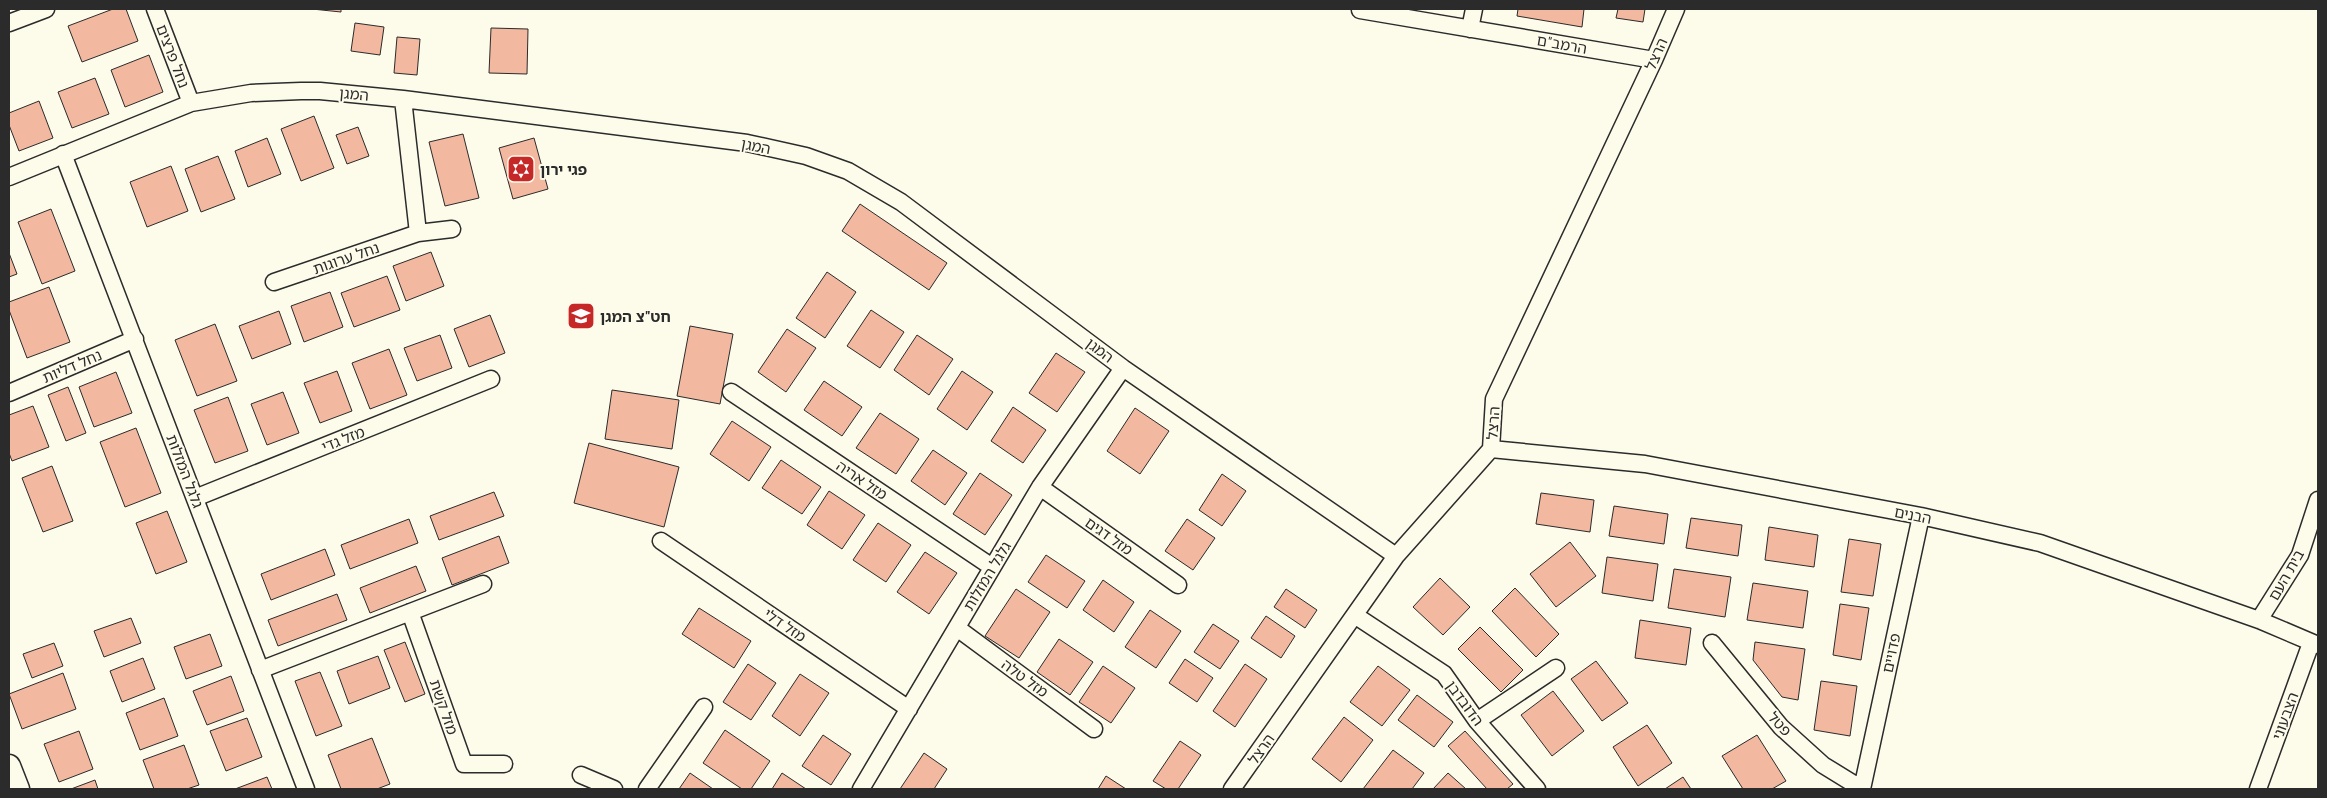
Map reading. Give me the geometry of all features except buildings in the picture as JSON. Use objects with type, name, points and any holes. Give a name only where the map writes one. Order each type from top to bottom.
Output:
[{"type":"street","points":[[9,23],[46,9]]},
{"type":"street","name":"נחל פרצים","points":[[155,9],[191,103]]},
{"type":"street","points":[[1470,29],[1474,9]]},
{"type":"street","name":"הרצל","points":[[1232,789],[1356,616],[1396,556],[1491,449],[1494,399],[1654,60],[1676,9]]},
{"type":"street","name":"הרמב\"ם","points":[[1360,10],[1654,60]]},
{"type":"street","name":"המגן","points":[[9,178],[63,154],[191,103],[250,93],[320,91],[403,99],[747,143],[806,156],[848,171],[901,202],[1123,368],[1396,556]]},
{"type":"street","points":[[403,99],[418,233]]},
{"type":"street","name":"גלגל המזלות","points":[[63,154],[306,789]]},
{"type":"street","name":"נחל ערוגות","points":[[274,282],[418,233],[452,229]]},
{"type":"street","name":"נחל דליות","points":[[9,393],[135,339]]},
{"type":"street","name":"גלגל המזלות","points":[[861,789],[1040,487],[1123,368]]},
{"type":"street","name":"מזל גדי","points":[[195,498],[491,379]]},
{"type":"street","name":"מזל אריה","points":[[731,392],[992,567]]},
{"type":"street","name":"הבנים","points":[[1491,449],[1645,464],[1921,516],[2040,543],[2259,620],[2315,644]]},
{"type":"street","name":"מזל דגים","points":[[1040,487],[1178,585]]},
{"type":"street","name":"בית העם","points":[[2259,620],[2300,554],[2318,500]]},
{"type":"street","name":"פדויים","points":[[1862,789],[1921,516]]},
{"type":"street","name":"מזל דלי","points":[[661,542],[909,708]]},
{"type":"street","points":[[260,670],[483,584]]},
{"type":"street","name":"מזל קשת","points":[[410,612],[464,764],[504,764]]},
{"type":"street","name":"הדובדבן","points":[[1356,616],[1444,674],[1476,721],[1534,789]]},
{"type":"street","name":"מזל טלה","points":[[957,628],[1094,729]]},
{"type":"street","name":"פטל","points":[[1712,643],[1781,727],[1823,764],[1862,789]]},
{"type":"street","name":"הצבעוני","points":[[2258,789],[2315,644]]},
{"type":"street","points":[[1476,721],[1556,668]]},
{"type":"street","points":[[647,789],[704,707]]},
{"type":"street","points":[[9,766],[18,789]]},
{"type":"street","points":[[581,776],[614,789]]},
{"type":"place","name":"פגי ירון","points":[[521,169]]},
{"type":"place","name":"חט\"צ המגן","points":[[581,316]]}]
